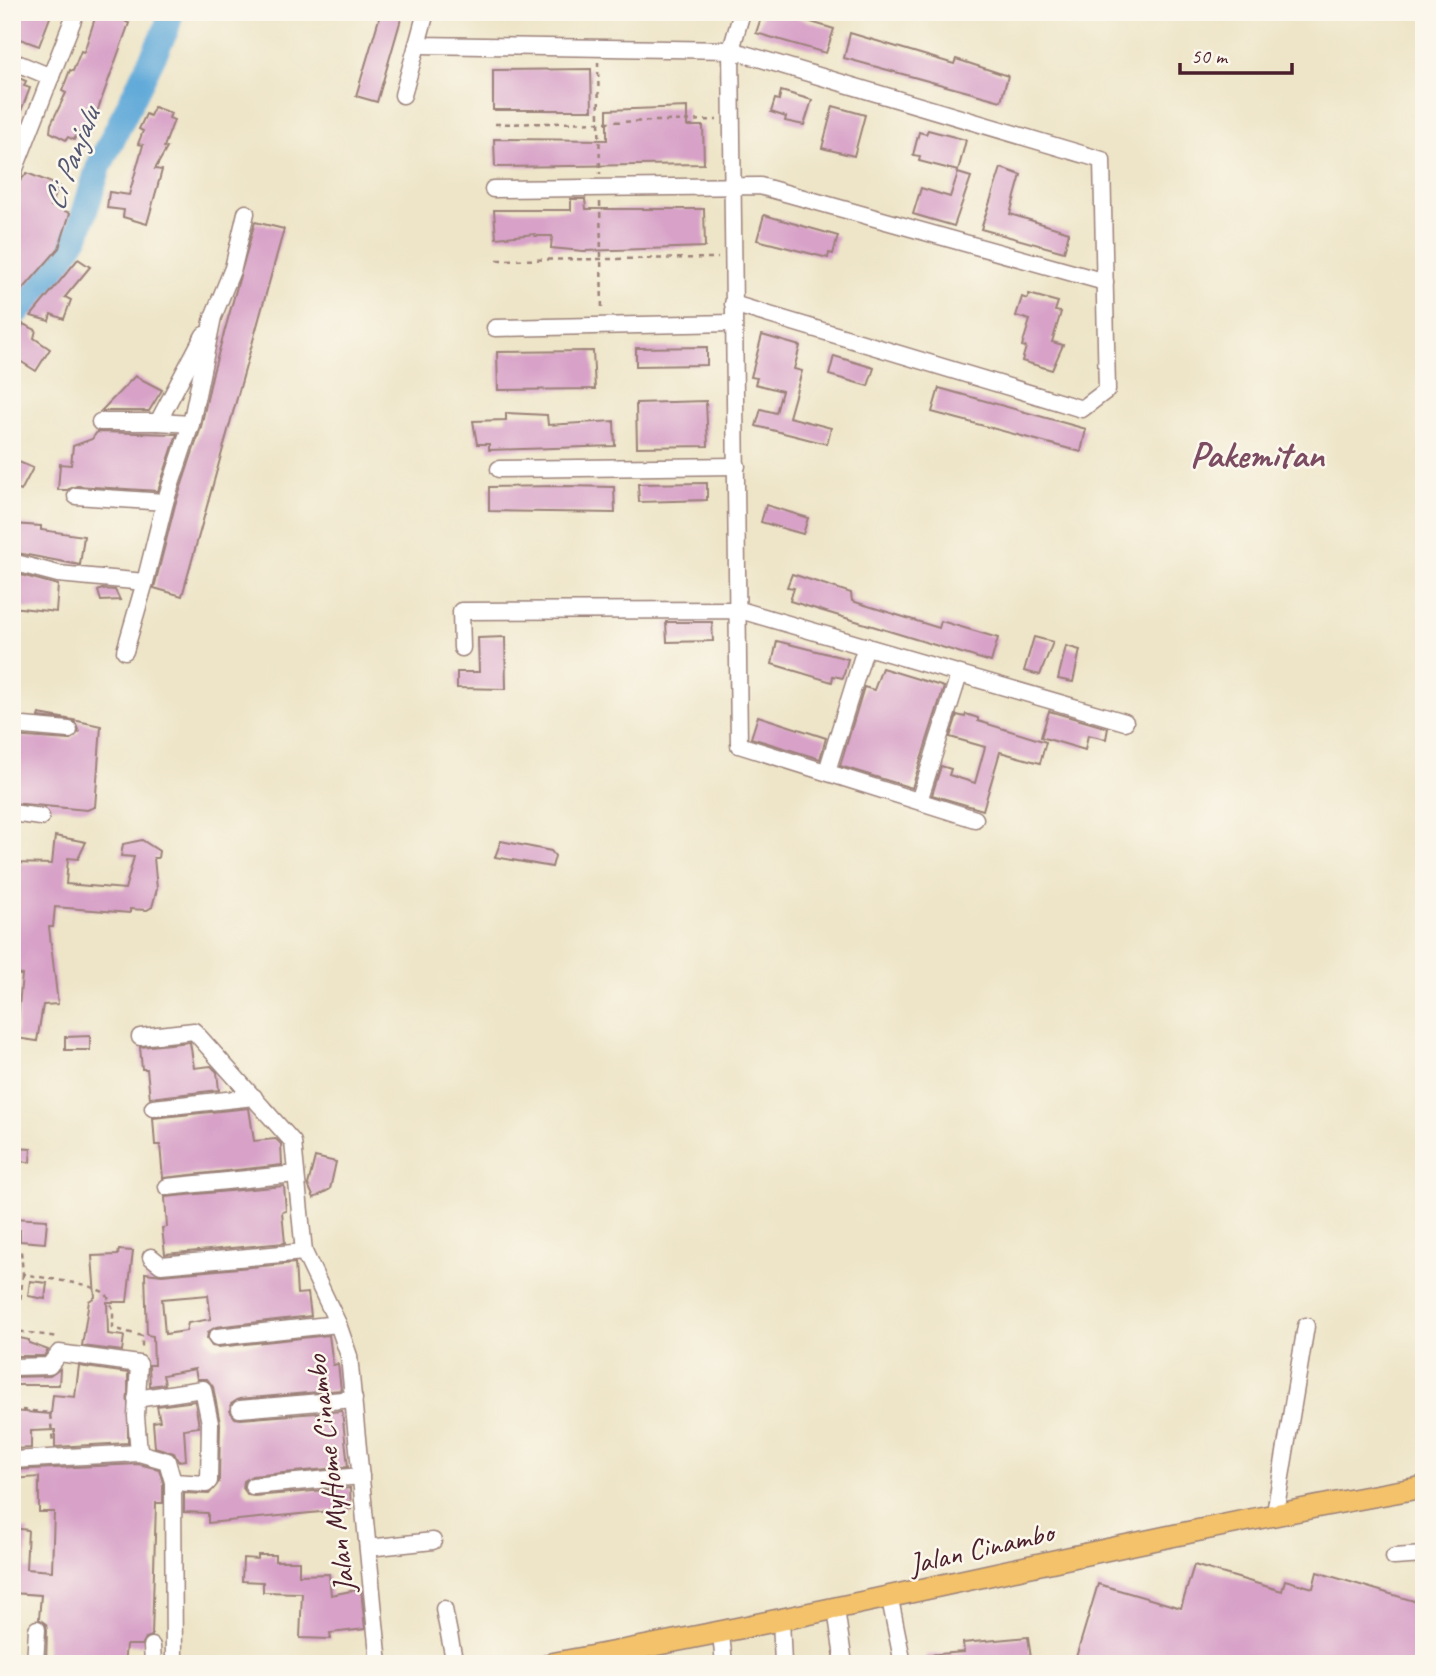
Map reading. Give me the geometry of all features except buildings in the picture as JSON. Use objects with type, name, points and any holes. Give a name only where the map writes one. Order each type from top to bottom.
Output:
[{"type":"main road","name":"Jalan Cinambo","points":[[550,1664],[721,1634],[1275,1513],[1424,1487]]},
{"type":"street","points":[[12,176],[76,12]]},
{"type":"street","points":[[403,95],[426,12]]},
{"type":"street","points":[[741,12],[731,50],[733,323],[740,610],[739,745],[975,819]]},
{"type":"street","points":[[416,45],[731,50],[1102,160],[1107,390],[1082,409],[733,304]]},
{"type":"street","points":[[12,61],[51,77]]},
{"type":"street","points":[[493,189],[760,186],[1105,282]]},
{"type":"street","points":[[158,422],[214,317],[233,268],[246,213]]},
{"type":"street","points":[[125,652],[165,502],[191,424],[214,317]]},
{"type":"street","points":[[495,328],[733,323]]},
{"type":"street","points":[[100,422],[191,424]]},
{"type":"street","points":[[499,469],[737,466]]},
{"type":"street","points":[[76,496],[165,502]]},
{"type":"street","points":[[12,562],[58,574],[145,582]]},
{"type":"street","points":[[462,648],[461,611],[740,610],[1125,722]]},
{"type":"street","points":[[827,771],[866,646]]},
{"type":"street","points":[[919,800],[959,674]]},
{"type":"street","points":[[12,725],[69,730]]},
{"type":"street","points":[[12,813],[41,817]]},
{"type":"street","name":"Jalan MyHome Cinambo","points":[[139,1037],[194,1031],[293,1142],[303,1252],[338,1324],[349,1356],[379,1664]]},
{"type":"street","points":[[231,1072],[233,1100]]},
{"type":"street","points":[[153,1108],[254,1097]]},
{"type":"street","points":[[167,1186],[296,1174]]},
{"type":"street","points":[[151,1257],[161,1265],[303,1252]]},
{"type":"street","points":[[217,1338],[338,1324]]},
{"type":"street","points":[[1275,1513],[1306,1326]]},
{"type":"street","points":[[12,1367],[51,1366],[54,1355],[59,1353],[139,1364],[136,1399],[139,1453]]},
{"type":"street","points":[[136,1399],[202,1388],[209,1423],[209,1481],[206,1484],[173,1482]]},
{"type":"street","points":[[240,1409],[354,1398]]},
{"type":"street","points":[[12,1460],[139,1453],[167,1461],[173,1482],[174,1664]]},
{"type":"street","points":[[253,1486],[361,1476]]},
{"type":"street","points":[[368,1548],[433,1541]]},
{"type":"street","points":[[1394,1557],[1424,1555]]},
{"type":"street","points":[[890,1599],[903,1664]]},
{"type":"street","points":[[444,1609],[454,1664]]},
{"type":"street","points":[[836,1609],[844,1664]]},
{"type":"street","points":[[781,1619],[783,1664]]},
{"type":"street","points":[[36,1664],[37,1629]]},
{"type":"street","points":[[721,1634],[724,1664]]},
{"type":"street","points":[[152,1646],[153,1664]]},
{"type":"path","points":[[495,124],[665,119],[731,120]]},
{"type":"path","points":[[496,260],[732,258]]},
{"type":"path","points":[[12,1248],[21,1251],[23,1274],[17,1331],[60,1338],[59,1353]]},
{"type":"path","points":[[23,1274],[86,1285],[106,1293],[113,1309],[114,1330],[144,1338],[139,1364]]},
{"type":"path","points":[[12,1409],[50,1413],[53,1458]]},
{"type":"waterway","name":"Ci Panjalu","points":[[12,317],[47,282],[78,233],[99,166],[166,30],[171,12]]},
{"type":"district","name":"Pakemitan","points":[[1257,454]]}]
